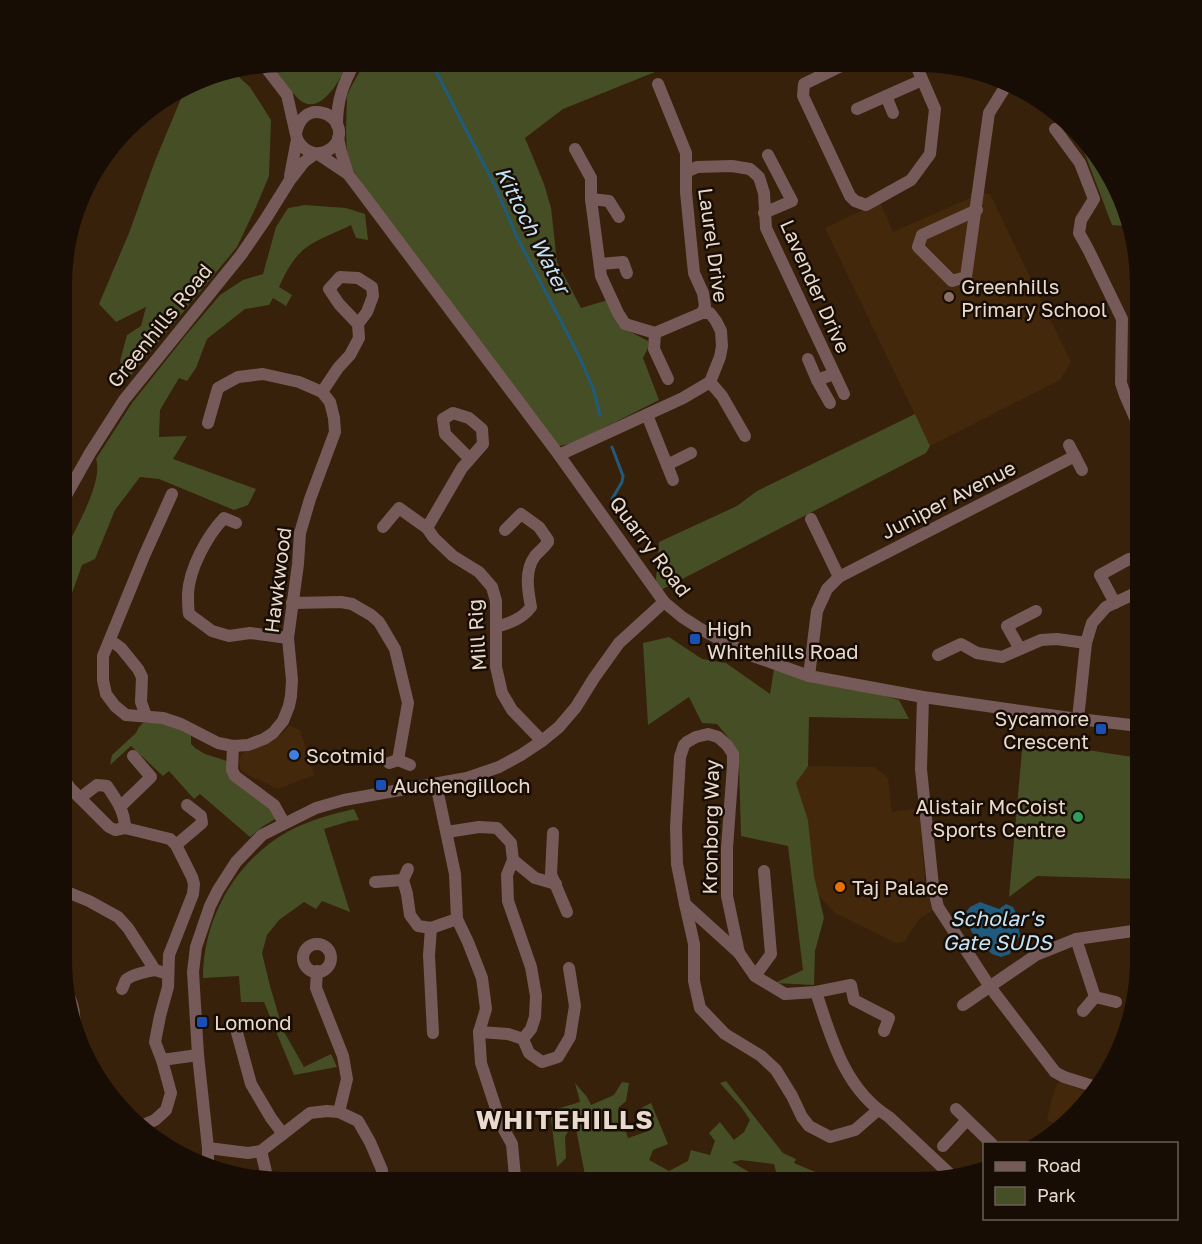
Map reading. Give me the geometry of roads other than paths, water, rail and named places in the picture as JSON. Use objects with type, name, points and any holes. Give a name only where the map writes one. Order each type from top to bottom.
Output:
[{"type":"street","points":[[269,72],[286,95],[300,145],[305,150],[317,154],[330,150],[339,132],[333,118],[327,114],[315,112],[286,95]]},
{"type":"street","points":[[337,125],[337,109],[342,87],[350,72]]},
{"type":"street","points":[[829,72],[804,84],[803,96],[850,196],[855,201],[866,205],[911,180],[930,154],[935,109],[919,72]]},
{"type":"street","points":[[857,109],[922,80]]},
{"type":"street","name":"Laurel Drive","points":[[658,84],[686,153],[686,192],[694,273],[703,293],[705,306],[702,313],[710,314],[721,331],[720,357],[710,382]]},
{"type":"street","points":[[297,136],[301,119],[315,112],[342,87]]},
{"type":"street","points":[[976,210],[922,235],[918,247],[952,281],[966,277],[976,210],[989,113],[1003,90]]},
{"type":"street","points":[[886,96],[893,113]]},
{"type":"street","points":[[1055,129],[1080,163],[1094,199],[1081,220],[1079,233],[1122,319],[1121,382],[1130,406]]},
{"type":"street","name":"Greenhills Road","points":[[290,180],[297,136]]},
{"type":"street","name":"Quarry Road","points":[[338,138],[348,174],[559,455],[664,602],[682,617],[753,656],[809,676],[923,697],[1130,725]]},
{"type":"street","points":[[575,149],[591,178],[591,198],[601,276],[624,324],[655,333],[702,313]]},
{"type":"street","name":"Greenhills Road","points":[[72,485],[124,400],[241,255],[304,162],[317,154]]},
{"type":"street","name":"Quarry Road","points":[[317,154],[348,174]]},
{"type":"street","name":"Lavender Drive","points":[[765,213],[792,201],[768,155]]},
{"type":"street","name":"Lavender Drive","points":[[686,172],[697,167],[732,166],[750,169],[759,177],[765,193],[766,228],[844,394]]},
{"type":"street","points":[[591,198],[609,201],[619,217]]},
{"type":"street","points":[[600,264],[623,262],[627,273]]},
{"type":"street","points":[[208,423],[218,388],[238,377],[262,374],[299,382],[322,392],[350,355],[358,338],[358,324]]},
{"type":"street","points":[[655,333],[654,349],[668,379]]},
{"type":"street","name":"Lavender Drive","points":[[808,359],[830,403]]},
{"type":"street","name":"Lavender Drive","points":[[817,380],[834,374]]},
{"type":"street","points":[[559,455],[648,415],[710,382],[722,396],[745,436]]},
{"type":"street","name":"Hawkwood","points":[[172,494],[103,656],[103,680],[106,694],[115,706],[126,714],[163,718],[181,724],[218,743],[233,746],[248,745],[264,740],[283,721],[291,696],[292,680],[288,638],[300,533],[335,432],[330,402],[322,392]]},
{"type":"street","points":[[648,415],[673,480]]},
{"type":"street","name":"Juniper Avenue","points":[[809,676],[817,611],[827,589],[839,577],[1072,451],[1082,470]]},
{"type":"street","points":[[667,465],[691,453]]},
{"type":"street","points":[[427,528],[462,468],[470,459]]},
{"type":"street","name":"Mill Rig","points":[[383,527],[399,508],[427,528],[453,556],[479,572],[492,587],[496,602],[496,667],[502,693],[512,710],[542,741]]},
{"type":"street","points":[[496,627],[513,622],[531,608],[527,586],[528,573],[535,556],[548,542],[539,527],[521,514],[505,530]]},
{"type":"street","points":[[236,523],[224,518],[203,547],[195,564],[188,592],[189,614],[212,631],[229,636],[250,633],[288,638]]},
{"type":"street","points":[[811,519],[839,577]]},
{"type":"street","points":[[1115,603],[1100,575],[1129,559]]},
{"type":"street","points":[[1078,719],[1086,643],[1092,623],[1106,607],[1130,596]]},
{"type":"street","points":[[292,603],[341,602],[352,604],[379,622],[395,649],[408,703],[399,763]]},
{"type":"street","points":[[208,1158],[193,972],[196,947],[204,923],[218,890],[236,862],[262,835],[316,808],[344,800],[467,778],[499,767],[542,741],[576,707],[620,643],[664,602]]},
{"type":"street","points":[[1020,649],[1007,626],[1036,611]]},
{"type":"street","points":[[938,655],[961,644],[977,653],[1002,657],[1041,640],[1057,639],[1086,643]]},
{"type":"street","points":[[110,640],[121,648],[142,677],[141,702],[146,716]]},
{"type":"street","points":[[923,697],[921,770],[938,907],[990,987],[1055,1072],[1089,1085]]},
{"type":"street","name":"Kronborg Way","points":[[685,904],[677,864],[676,827],[680,757],[687,742],[708,734],[718,737],[733,754],[727,848],[727,896],[739,953],[755,976],[785,994],[816,992],[851,985],[854,999],[889,1018],[884,1031]]},
{"type":"street","points":[[233,746],[232,770],[235,776],[274,805],[284,823]]},
{"type":"street","points":[[120,807],[151,777],[133,756]]},
{"type":"street","points":[[436,784],[455,874],[457,919],[482,978],[486,1009],[479,1032],[481,1063],[501,1124],[512,1144],[515,1172]]},
{"type":"street","points":[[80,798],[97,785],[107,786],[120,807],[125,820],[125,828]]},
{"type":"street","points":[[72,790],[109,827],[115,830],[125,828],[170,839],[176,844],[194,884],[193,894],[169,955],[168,987],[155,1042],[171,1093],[166,1110],[149,1123]]},
{"type":"street","points":[[176,844],[202,823],[201,816],[187,805]]},
{"type":"street","points":[[447,832],[479,827],[497,828],[511,843],[513,861],[507,875],[507,901],[531,967],[536,996],[536,1017],[531,1029],[523,1039]]},
{"type":"street","points":[[553,833],[551,874],[567,912]]},
{"type":"street","points":[[513,861],[535,878],[556,884]]},
{"type":"street","points":[[755,976],[771,954],[764,872]]},
{"type":"street","points":[[375,882],[406,874],[410,915],[418,926],[431,928],[457,919]]},
{"type":"street","points":[[72,894],[118,917],[128,928],[155,970]]},
{"type":"street","points":[[685,904],[739,953]]},
{"type":"street","points":[[685,904],[694,944],[694,981],[700,1008],[725,1034],[761,1056],[776,1070],[809,1126],[830,1137],[855,1130],[878,1110]]},
{"type":"street","points":[[431,928],[429,956],[433,1033]]},
{"type":"street","points":[[963,1005],[1036,955],[1076,939],[1130,931]]},
{"type":"street","points":[[1076,939],[1095,997]]},
{"type":"street","points":[[479,1032],[508,1034],[523,1039],[529,1053],[542,1062],[558,1058],[570,1036],[575,1006],[568,969]]},
{"type":"street","points":[[122,982],[146,971],[155,970],[168,974]]},
{"type":"street","points":[[317,971],[316,988],[343,1056],[347,1079],[339,1112]]},
{"type":"street","points":[[816,992],[836,1052],[851,1080],[878,1110],[889,1117],[946,1170]]},
{"type":"street","points":[[1095,997],[1116,1002]]},
{"type":"street","points":[[1083,1011],[1095,997]]},
{"type":"street","points":[[236,1029],[251,1084],[283,1134]]},
{"type":"street","points":[[162,1060],[198,1055]]},
{"type":"street","points":[[956,1109],[991,1142]]},
{"type":"street","points":[[208,1148],[248,1153],[261,1151],[310,1113],[339,1112],[358,1122],[370,1142],[382,1172]]},
{"type":"street","points":[[943,1146],[967,1120]]},
{"type":"street","points":[[261,1151],[266,1171]]},
{"type":"water","name":"Scholar's Gate SUDS","points":[[980,902],[999,909],[1006,904],[1013,907],[1020,936],[1013,944],[1010,954],[1001,957],[992,954],[977,941],[969,927],[965,913],[970,907]]},
{"type":"waterway","name":"Kittoch Water","points":[[436,72],[495,186],[517,237],[579,356],[593,388],[600,415]]},
{"type":"waterway","name":"Kittoch Water","points":[[612,447],[623,476],[612,499]]},
{"type":"place","name":"Greenhills Primary School","points":[[949,297]]},
{"type":"place","name":"High Whitehills Road","points":[[695,639]]},
{"type":"place","name":"Sycamore Crescent","points":[[1101,729]]},
{"type":"place","name":"Scotmid","points":[[294,755]]},
{"type":"place","name":"Auchengilloch","points":[[381,785]]},
{"type":"place","name":"Alistair McCoist Sports Centre","points":[[1078,817]]},
{"type":"place","name":"Taj Palace","points":[[840,887]]},
{"type":"place","name":"Lomond","points":[[202,1022]]},
{"type":"district","name":"WHITEHILLS","points":[[565,1119]]}]
